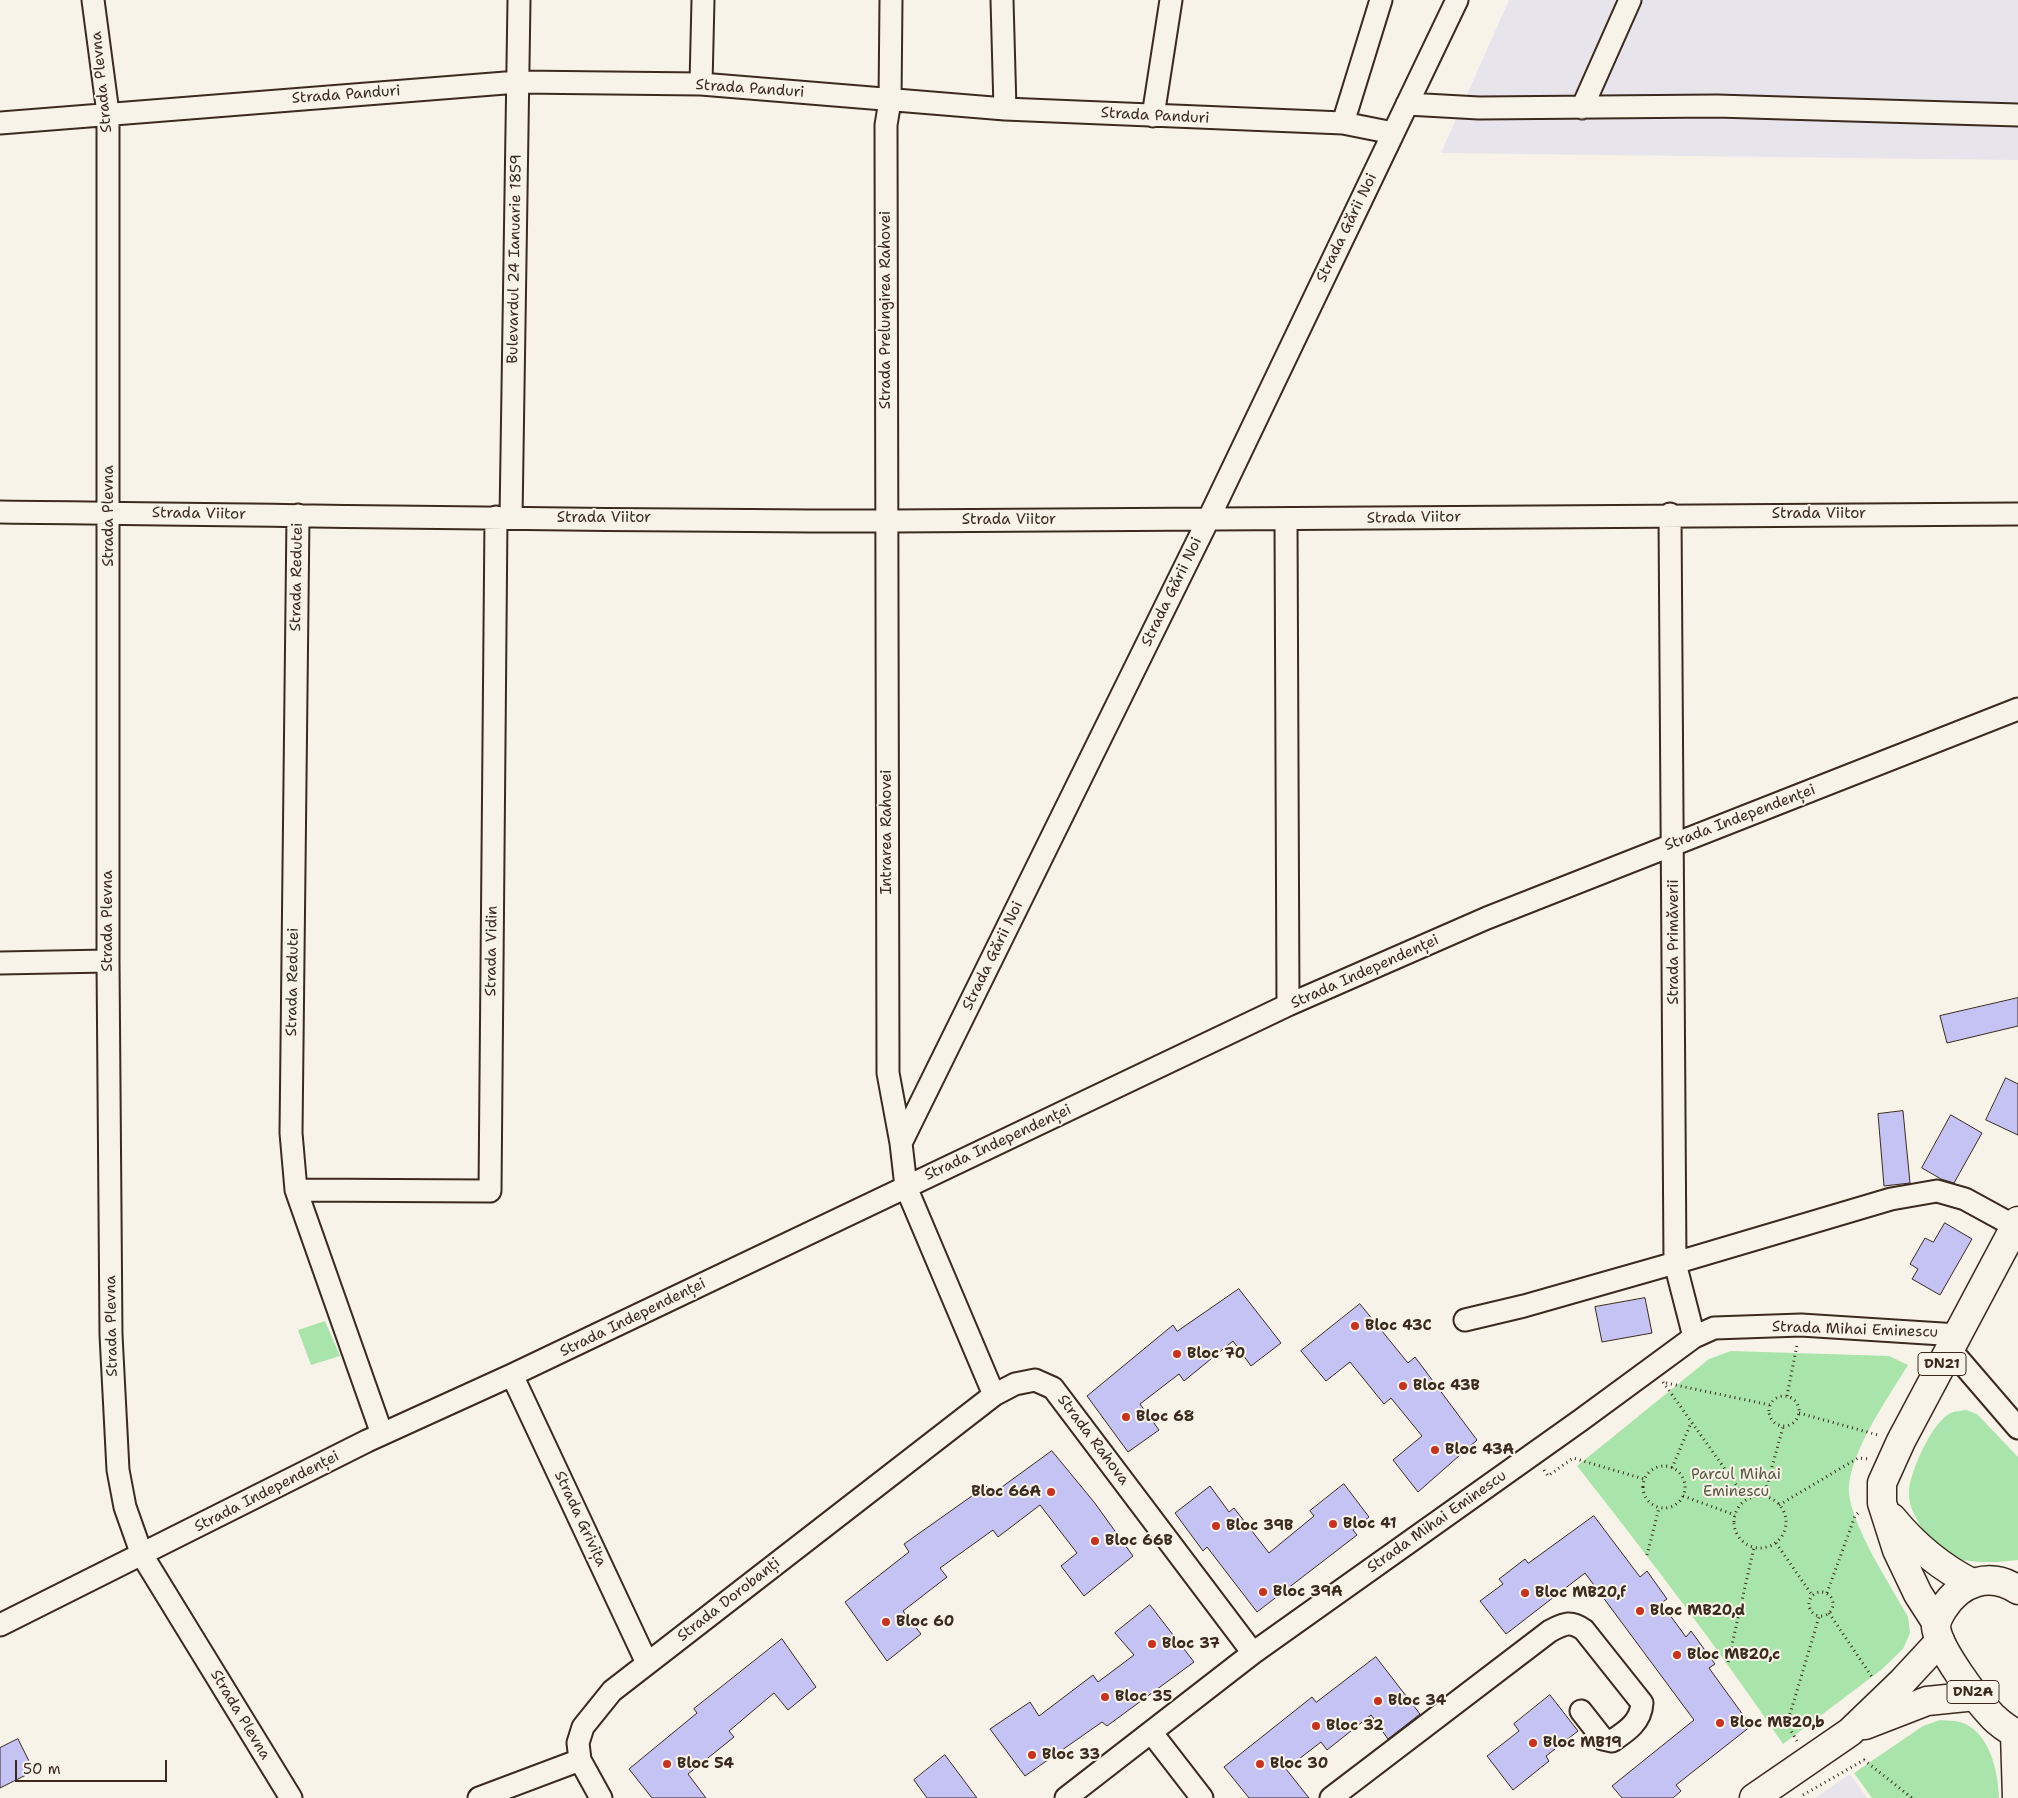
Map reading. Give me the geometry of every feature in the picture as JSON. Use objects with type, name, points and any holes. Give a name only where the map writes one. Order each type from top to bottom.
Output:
[{"type":"main road","name":"DN21","points":[[1883,1500],[1884,1476],[1896,1450],[2017,1225]]},
{"type":"main road","points":[[1883,1500],[1920,1550],[1939,1564],[1972,1583]]},
{"type":"main road","points":[[1883,1500],[1897,1550],[1938,1632]]},
{"type":"main road","points":[[1754,1798],[1850,1732],[1886,1698],[1938,1632],[1948,1602],[1962,1588],[1972,1583],[1994,1580],[2018,1590]]},
{"type":"main road","name":"DN2A","points":[[1938,1632],[1976,1696],[1993,1717],[2016,1734],[2017,1798]]},
{"type":"main road","points":[[1850,1732],[1927,1701],[1976,1696]]},
{"type":"street","name":"Strada Plevna","points":[[93,0],[108,114],[108,961],[111,1335],[118,1470],[125,1507],[142,1555],[291,1798]]},
{"type":"street","name":"Bulevardul 24 Ianuarie 1859","points":[[504,517],[519,0]]},
{"type":"street","points":[[701,84],[703,0]]},
{"type":"street","name":"Strada Prelungirea Rahovei","points":[[886,521],[886,124],[890,100],[891,0]]},
{"type":"street","points":[[1002,0],[1005,109]]},
{"type":"street","points":[[1153,116],[1170,0]]},
{"type":"street","points":[[1343,123],[1381,0]]},
{"type":"street","name":"Strada Gării Noi","points":[[901,1143],[1208,520],[1457,0]]},
{"type":"street","points":[[1582,108],[1630,0]]},
{"type":"street","name":"Strada Panduri","points":[[0,123],[518,82],[701,84],[1005,109],[1343,123],[1392,133]]},
{"type":"street","points":[[1407,104],[1480,108],[1716,106],[2018,115]]},
{"type":"street","name":"Strada Viitor","points":[[0,512],[886,521],[1208,520],[1670,514],[2018,514]]},
{"type":"street","name":"Strada Primăverii","points":[[1670,514],[1675,1263],[1694,1338]]},
{"type":"street","name":"Strada Redutei","points":[[298,515],[291,1133],[296,1190],[382,1434]]},
{"type":"street","name":"Strada Vidin","points":[[296,1190],[490,1191],[504,517]]},
{"type":"street","points":[[1286,519],[1288,1005]]},
{"type":"street","name":"Intrarea Rahovei","points":[[886,521],[888,1073],[901,1143]]},
{"type":"street","name":"Strada Independenței","points":[[0,1625],[382,1434],[512,1375],[1288,1005],[1487,918],[2018,709]]},
{"type":"street","points":[[0,963],[108,961]]},
{"type":"street","points":[[901,1143],[906,1187],[994,1395]]},
{"type":"street","points":[[1465,1320],[1524,1306],[1891,1200],[1937,1191],[1965,1199],[2017,1225]]},
{"type":"street","name":"Strada Mihai Eminescu","points":[[1066,1798],[1253,1653],[1532,1454],[1659,1374],[1694,1338],[1714,1328],[1801,1325],[1954,1342]]},
{"type":"street","points":[[1954,1342],[2018,1428]]},
{"type":"street","name":"Strada Grivița","points":[[512,1375],[647,1664]]},
{"type":"street","name":"Strada Rahova","points":[[994,1395],[1016,1384],[1035,1380],[1054,1388],[1253,1653]]},
{"type":"street","name":"Strada Dorobanți","points":[[580,1760],[578,1743],[583,1727],[612,1691],[994,1395]]},
{"type":"street","points":[[1331,1798],[1550,1631],[1565,1624],[1576,1625],[1584,1630],[1642,1703],[1642,1711],[1638,1720],[1612,1741],[1603,1739],[1581,1711]]},
{"type":"street","points":[[1151,1732],[1202,1798]]},
{"type":"street","points":[[479,1798],[580,1760],[601,1798]]},
{"type":"path","points":[[1787,1396],[1801,1325]]},
{"type":"path","points":[[1659,1374],[1770,1405]]},
{"type":"path","points":[[1659,1374],[1747,1500]]},
{"type":"path","points":[[1780,1396],[1793,1398],[1799,1413],[1795,1422],[1783,1427],[1777,1425],[1771,1420],[1768,1413],[1770,1405],[1774,1399],[1780,1396]]},
{"type":"path","points":[[1799,1413],[1896,1450]]},
{"type":"path","points":[[1672,1468],[1692,1422]]},
{"type":"path","points":[[1764,1496],[1783,1427]]},
{"type":"path","points":[[1779,1504],[1858,1458],[1896,1450]]},
{"type":"path","points":[[1532,1454],[1548,1476],[1573,1458],[1644,1479]]},
{"type":"path","points":[[1664,1466],[1672,1468],[1679,1473],[1683,1480],[1682,1496],[1672,1506],[1659,1508],[1645,1496],[1643,1488],[1644,1479],[1649,1472],[1656,1468],[1664,1466]]},
{"type":"path","points":[[1682,1496],[1735,1515]]},
{"type":"path","points":[[1764,1496],[1779,1504],[1786,1520],[1786,1529],[1776,1543],[1767,1547],[1754,1547],[1740,1539],[1735,1530],[1735,1515],[1740,1505],[1747,1500],[1764,1496]]},
{"type":"path","points":[[1827,1593],[1855,1516],[1883,1500]]},
{"type":"path","points":[[1647,1555],[1659,1508]]},
{"type":"path","points":[[1776,1543],[1812,1596]]},
{"type":"path","points":[[1728,1662],[1754,1547]]},
{"type":"path","points":[[1821,1592],[1827,1593],[1831,1597],[1833,1603],[1829,1614],[1819,1617],[1810,1611],[1808,1605],[1812,1596],[1821,1592]]},
{"type":"path","points":[[1829,1614],[1886,1698]]},
{"type":"path","points":[[1808,1760],[1787,1724],[1819,1617]]},
{"type":"path","points":[[1798,1798],[1864,1760],[1912,1798]]},
{"type":"shaded area","points":[[1509,0],[2018,0],[2018,160],[1441,153]]},
{"type":"shaded area","points":[[1850,1774],[1867,1798],[1815,1798]]},
{"type":"green space","points":[[325,1321],[340,1356],[311,1365],[298,1330]]},
{"type":"green space","name":"Parcul Mihai Eminescu","points":[[1731,1351],[1889,1356],[1908,1365],[1880,1409],[1862,1444],[1850,1478],[1849,1493],[1857,1522],[1865,1539],[1908,1617],[1910,1633],[1903,1649],[1881,1670],[1783,1744],[1682,1603],[1577,1466],[1709,1359]]},
{"type":"green space","points":[[1966,1410],[1977,1414],[2018,1457],[2018,1560],[1980,1562],[1961,1560],[1943,1554],[1927,1538],[1911,1506],[1909,1497],[1910,1483],[1923,1448],[1944,1418],[1953,1412]]},
{"type":"green space","points":[[1940,1720],[1960,1722],[1979,1734],[1994,1764],[1999,1798],[1872,1798],[1854,1773],[1923,1726]]},
{"type":"building","points":[[2018,998],[2018,1026],[1947,1043],[1940,1016]]},
{"type":"building","points":[[2006,1078],[2018,1084],[2018,1135],[1986,1120]]},
{"type":"building","points":[[1903,1111],[1910,1183],[1884,1186],[1878,1114]]},
{"type":"building","points":[[1951,1115],[1982,1133],[1954,1183],[1941,1179],[1922,1168]]},
{"type":"building","points":[[1945,1223],[1972,1239],[1940,1295],[1912,1279],[1918,1269],[1910,1264],[1925,1238],[1933,1242]]},
{"type":"building","points":[[1239,1289],[1281,1343],[1251,1366],[1233,1341],[1184,1381],[1179,1374],[1140,1404],[1159,1430],[1128,1452],[1087,1396],[1173,1325],[1177,1331]]},
{"type":"building","points":[[1645,1298],[1652,1333],[1602,1342],[1595,1307]]},
{"type":"building","points":[[1360,1304],[1408,1363],[1415,1357],[1477,1440],[1418,1492],[1393,1460],[1422,1436],[1391,1398],[1384,1404],[1350,1362],[1326,1381],[1301,1351]]},
{"type":"building","points":[[1052,1451],[1094,1502],[1133,1556],[1084,1596],[1061,1566],[1077,1553],[1040,1505],[998,1537],[993,1530],[940,1568],[947,1577],[903,1611],[921,1634],[887,1661],[845,1602],[909,1552],[904,1544],[986,1486],[993,1493]]},
{"type":"building","points":[[1344,1484],[1369,1517],[1353,1530],[1357,1535],[1257,1612],[1207,1547],[1203,1551],[1175,1513],[1210,1486],[1229,1512],[1234,1508],[1269,1553],[1314,1516],[1310,1511]]},
{"type":"building","points":[[1594,1516],[1640,1577],[1647,1571],[1667,1599],[1661,1603],[1686,1637],[1691,1631],[1715,1664],[1709,1668],[1751,1726],[1676,1785],[1681,1791],[1673,1798],[1622,1798],[1612,1786],[1694,1720],[1585,1573],[1506,1634],[1480,1601],[1503,1584],[1499,1579],[1525,1559],[1528,1563]]},
{"type":"building","points":[[1150,1605],[1194,1662],[1107,1726],[1102,1722],[1025,1776],[990,1729],[1030,1702],[1039,1716],[1093,1675],[1098,1682],[1134,1655],[1115,1633]]},
{"type":"building","points":[[782,1639],[816,1687],[788,1710],[774,1693],[729,1731],[734,1737],[688,1774],[706,1798],[652,1798],[629,1769],[697,1713],[694,1709]]},
{"type":"building","points":[[1376,1657],[1420,1714],[1388,1739],[1371,1715],[1327,1750],[1321,1742],[1286,1769],[1309,1798],[1249,1798],[1224,1767],[1312,1697],[1316,1702]]},
{"type":"building","name":"Bloc MB19","points":[[1550,1695],[1578,1731],[1546,1756],[1549,1761],[1513,1790],[1487,1756],[1519,1731],[1514,1724]]},
{"type":"building","points":[[18,1739],[34,1771],[0,1788],[0,1748]]},
{"type":"building","points":[[945,1755],[977,1798],[927,1798],[914,1780]]},
{"type":"place","name":"Bloc 43C","points":[[1355,1326]]},
{"type":"place","name":"Bloc 70","points":[[1177,1354]]},
{"type":"place","name":"Bloc 43B","points":[[1403,1386]]},
{"type":"place","name":"Bloc 68","points":[[1126,1417]]},
{"type":"place","name":"Bloc 43A","points":[[1435,1450]]},
{"type":"place","name":"Bloc 66A","points":[[1051,1492]]},
{"type":"place","name":"Bloc 41","points":[[1333,1524]]},
{"type":"place","name":"Bloc 39B","points":[[1216,1526]]},
{"type":"place","name":"Bloc 66B","points":[[1095,1541]]},
{"type":"place","name":"Bloc 39A","points":[[1263,1592]]},
{"type":"place","name":"Bloc MB20,f","points":[[1525,1593]]},
{"type":"place","name":"Bloc MB20,d","points":[[1640,1611]]},
{"type":"place","name":"Bloc 60","points":[[886,1622]]},
{"type":"place","name":"Bloc 37","points":[[1152,1644]]},
{"type":"place","name":"Bloc MB20,c","points":[[1677,1655]]},
{"type":"place","name":"Bloc 35","points":[[1105,1697]]},
{"type":"place","name":"Bloc 34","points":[[1378,1701]]},
{"type":"place","name":"Bloc MB20,b","points":[[1720,1723]]},
{"type":"place","name":"Bloc 32","points":[[1316,1726]]},
{"type":"place","name":"Bloc MB19","points":[[1533,1743]]},
{"type":"place","name":"Bloc 33","points":[[1032,1755]]},
{"type":"place","name":"Bloc 54","points":[[667,1764]]},
{"type":"place","name":"Bloc 30","points":[[1260,1764]]}]
